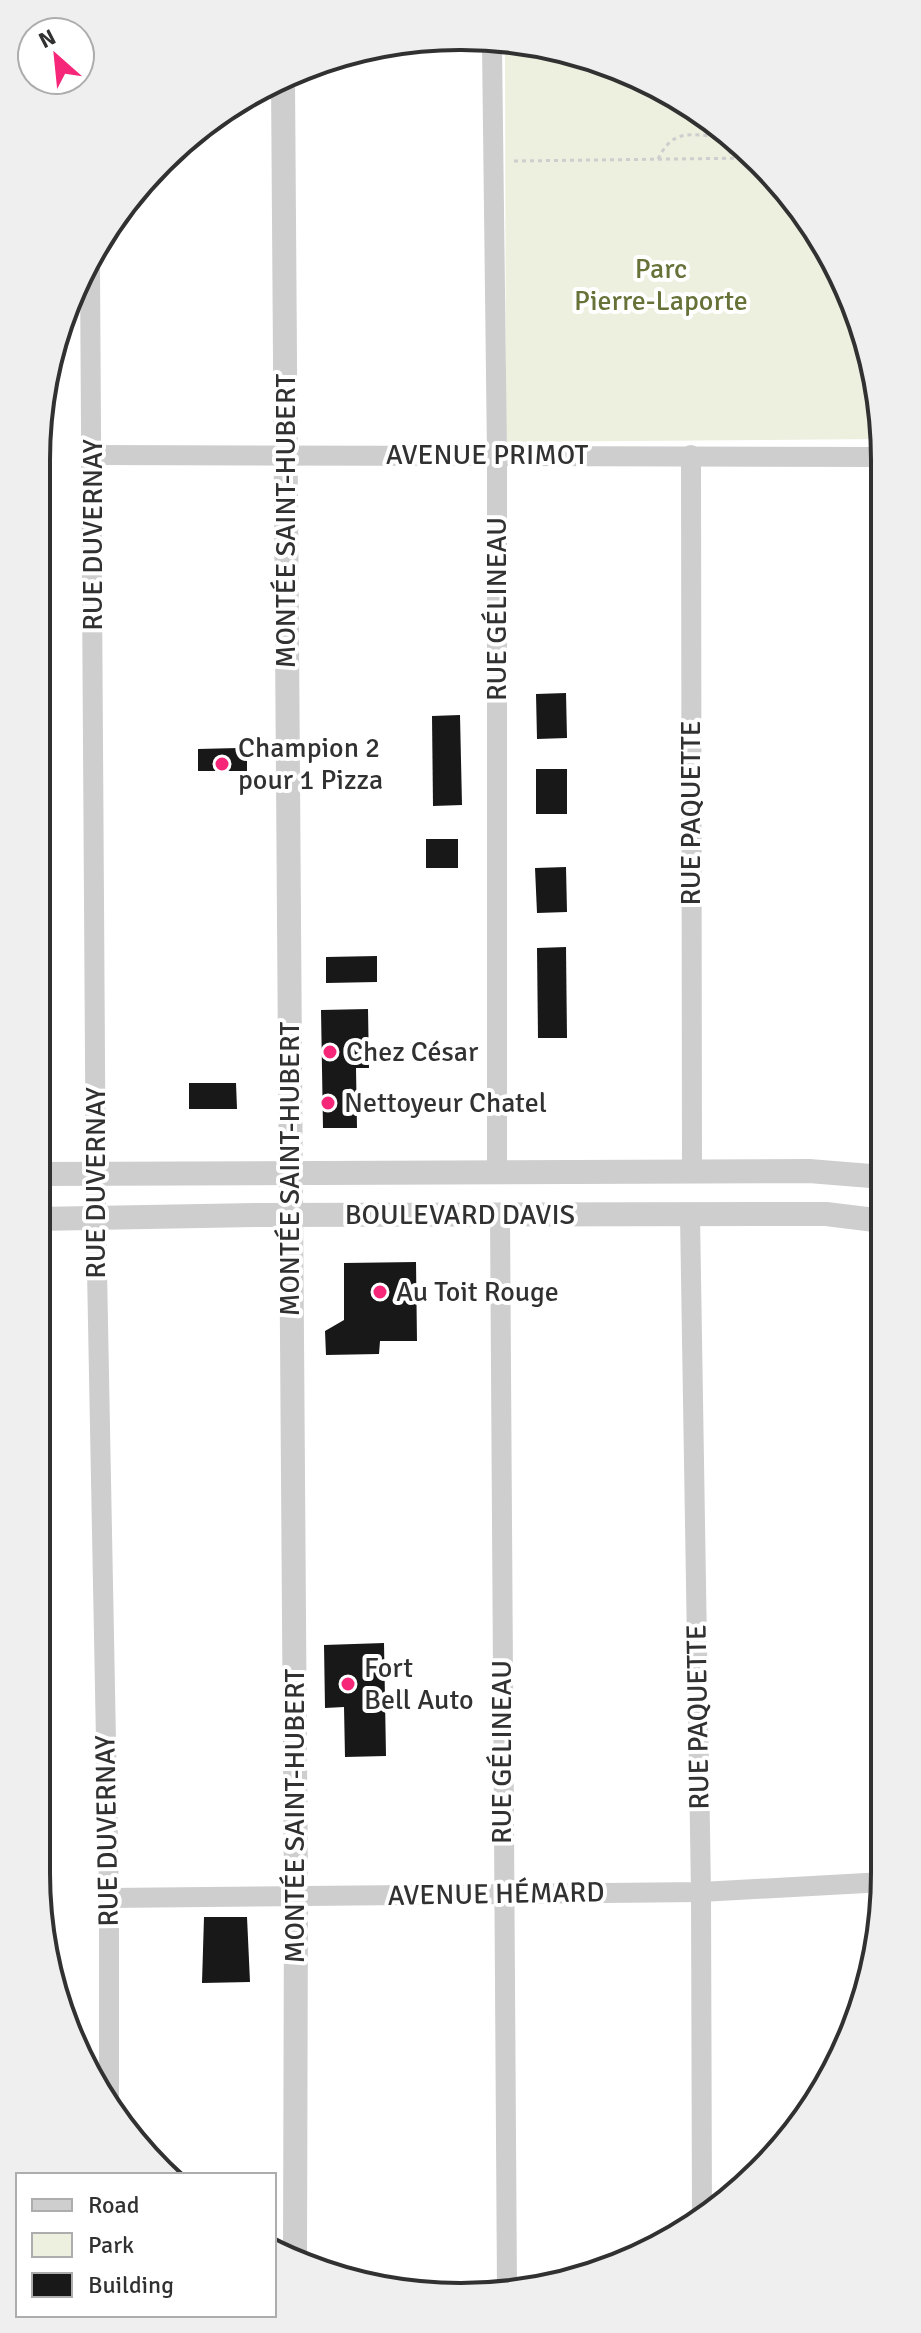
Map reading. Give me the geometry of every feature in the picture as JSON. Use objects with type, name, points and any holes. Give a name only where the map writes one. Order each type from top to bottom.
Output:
[{"type":"street","name":"RUE GÉLINEAU","points":[[492,52],[497,456],[497,1173]]},
{"type":"street","name":"MONTÉE SAINT-HUBERT","points":[[283,90],[296,1896],[295,2248]]},
{"type":"street","name":"RUE DUVERNAY","points":[[90,283],[96,1218],[109,1898],[109,2085]]},
{"type":"street","name":"AVENUE PRIMOT","points":[[93,455],[871,457]]},
{"type":"street","name":"RUE PAQUETTE","points":[[691,455],[692,1172]]},
{"type":"street","name":"BOULEVARD DAVIS","points":[[50,1174],[809,1171],[871,1176]]},
{"type":"street","points":[[449,1173],[450,1214]]},
{"type":"street","name":"BOULEVARD DAVIS","points":[[50,1219],[826,1214],[871,1220]]},
{"type":"street","name":"RUE GÉLINEAU","points":[[500,1215],[507,2280]]},
{"type":"street","name":"RUE PAQUETTE","points":[[690,1215],[701,1892],[702,2204]]},
{"type":"street","name":"AVENUE HÉMARD","points":[[109,1898],[701,1892],[871,1883]]},
{"type":"path","points":[[658,159],[666,143],[685,133],[711,136]]},
{"type":"path","points":[[728,150],[734,158]]},
{"type":"path","points":[[492,162],[738,158]]},
{"type":"green space","name":"Parc Pierre-Laporte","points":[[505,53],[567,64],[642,92],[689,119],[751,170],[802,232],[840,303],[863,380],[870,439],[506,442]]},
{"type":"building","points":[[566,693],[567,738],[537,739],[536,694]]},
{"type":"building","points":[[460,715],[462,805],[433,806],[432,716]]},
{"type":"building","name":"Champion 2 pour 1 Pizza","points":[[238,748],[247,757],[247,771],[198,771],[198,749]]},
{"type":"building","points":[[536,769],[567,769],[567,814],[536,814]]},
{"type":"building","points":[[426,839],[458,839],[458,868],[426,868]]},
{"type":"building","points":[[566,867],[567,912],[537,913],[535,868]]},
{"type":"building","points":[[566,947],[567,1038],[538,1038],[537,948]]},
{"type":"building","points":[[377,956],[377,982],[326,983],[326,957]]},
{"type":"building","points":[[368,1009],[369,1068],[356,1068],[357,1128],[323,1128],[321,1010]]},
{"type":"building","points":[[189,1083],[236,1083],[237,1109],[189,1109]]},
{"type":"building","name":"Au Toit Rouge","points":[[416,1262],[417,1341],[380,1341],[379,1354],[326,1355],[325,1331],[344,1320],[344,1263]]},
{"type":"building","points":[[384,1643],[386,1756],[345,1757],[344,1707],[325,1708],[324,1645]]},
{"type":"building","points":[[204,1917],[247,1917],[250,1982],[202,1983]]},
{"type":"place","name":"Champion 2 pour 1 Pizza","points":[[222,764]]},
{"type":"place","name":"Chez César","points":[[330,1052]]},
{"type":"place","name":"Nettoyeur Chatel","points":[[328,1103]]},
{"type":"place","name":"Au Toit Rouge","points":[[380,1292]]},
{"type":"place","name":"Fort Bell Auto","points":[[348,1684]]}]
